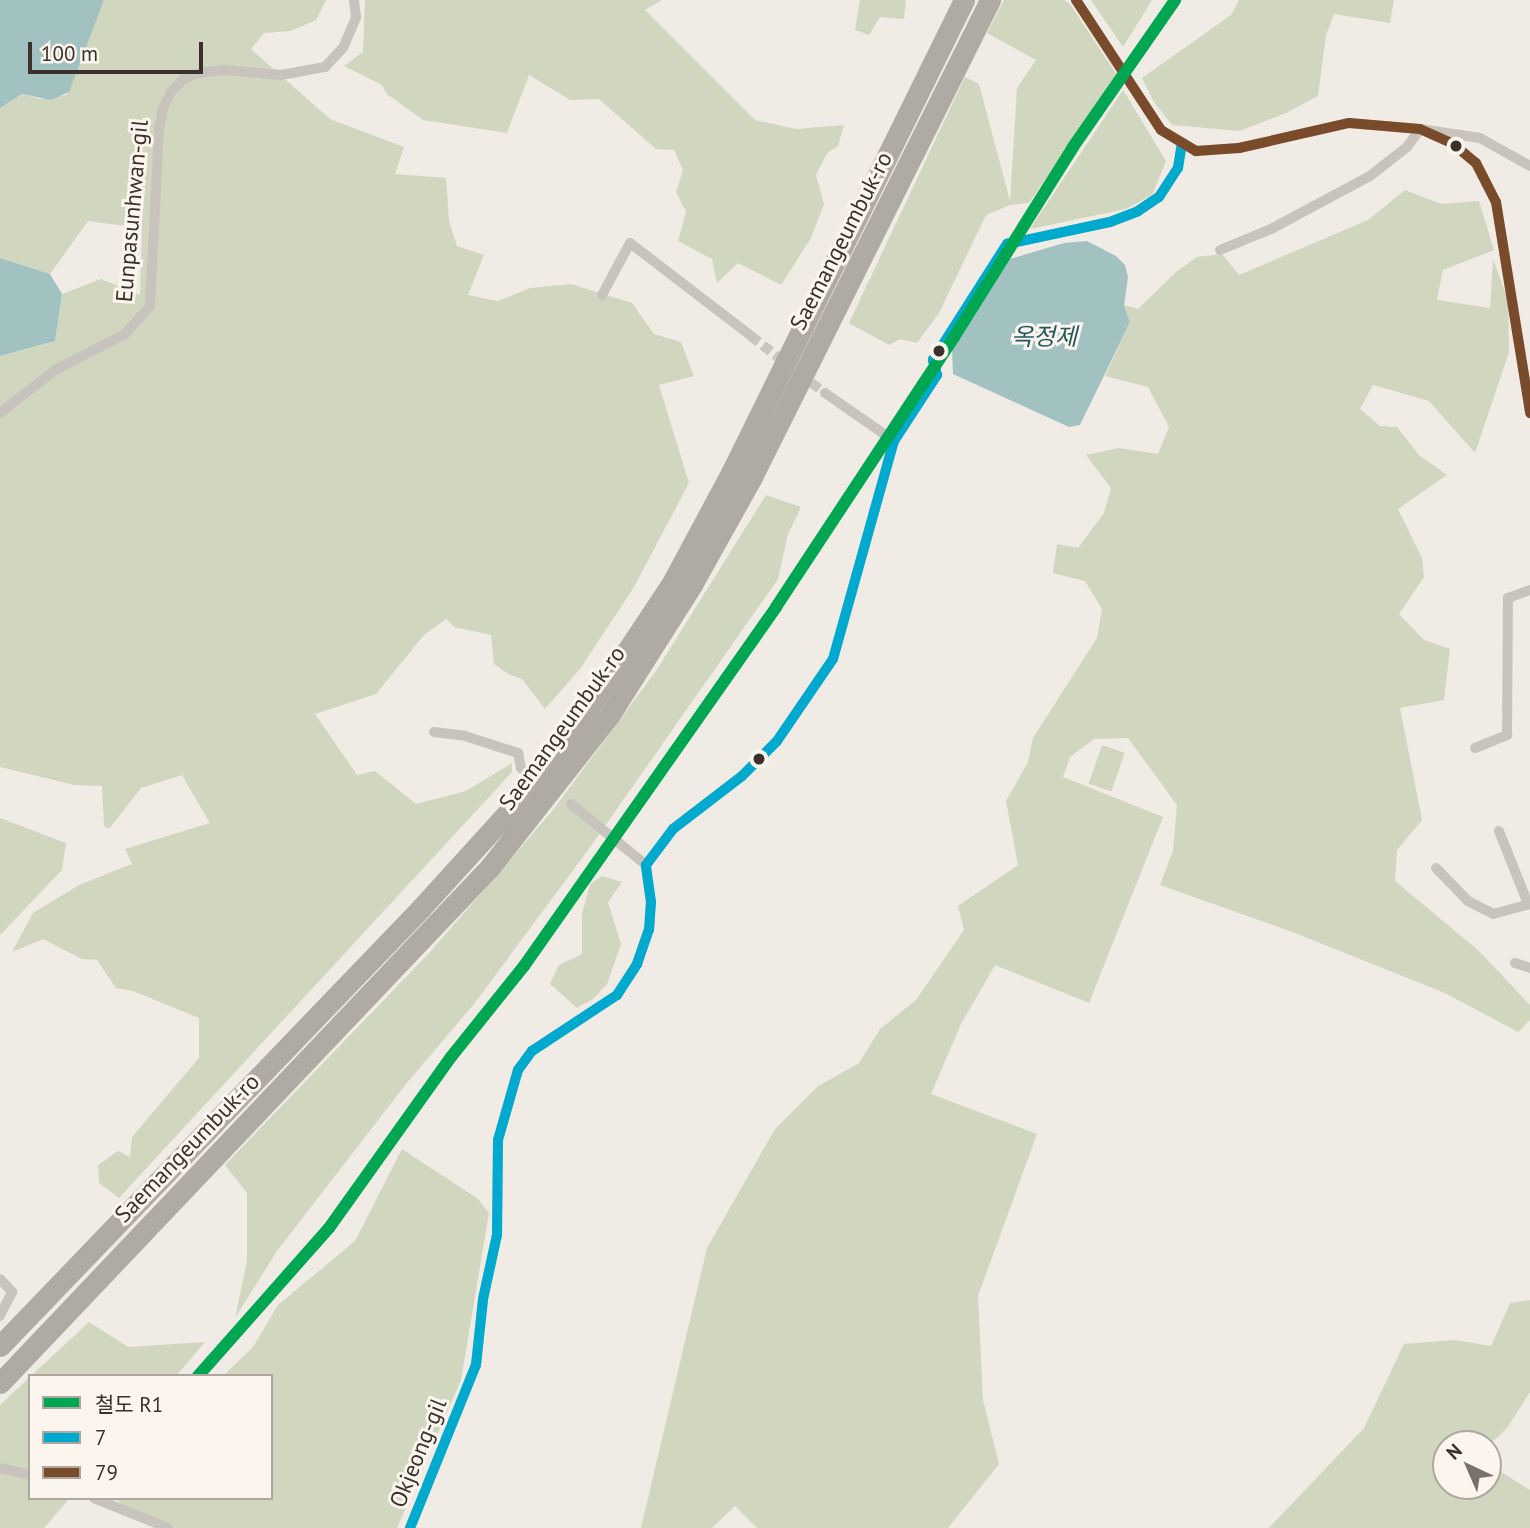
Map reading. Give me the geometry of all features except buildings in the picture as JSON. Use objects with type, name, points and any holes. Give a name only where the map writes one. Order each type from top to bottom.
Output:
[{"type":"highway","name":"Saemangeumbuk-ro","points":[[0,1346],[430,898],[511,809],[583,718],[672,583],[733,468],[964,0]]},
{"type":"highway","name":"Saemangeumbuk-ro","points":[[6,1377],[490,867],[609,716],[693,583],[752,477],[990,0]]},
{"type":"street","name":"Eunpasunhwan-gil","points":[[0,413],[55,370],[125,334],[149,306],[159,129],[163,108],[171,92],[183,79],[199,73],[225,70],[281,75],[325,67],[343,48],[356,17],[354,0]]},
{"type":"street","points":[[1076,0],[1160,130],[1196,151],[1238,148],[1349,123],[1420,128],[1480,138],[1530,166]]},
{"type":"street","points":[[1220,250],[1271,229],[1370,176],[1406,147],[1420,128]]},
{"type":"street","points":[[1420,128],[1452,143],[1476,163],[1496,202],[1530,413]]},
{"type":"street","points":[[571,804],[646,865],[673,829],[742,776],[777,741],[833,659],[865,536],[892,456],[894,441],[937,375],[933,360],[1007,244],[1110,222],[1138,211],[1159,197],[1178,168],[1182,143]]},
{"type":"street","points":[[602,295],[630,243],[751,336]]},
{"type":"street","points":[[825,393],[894,441]]},
{"type":"street","points":[[1475,748],[1507,735],[1508,598],[1530,590]]},
{"type":"street","points":[[434,732],[465,736],[518,753],[521,768],[525,771]]},
{"type":"street","points":[[1436,868],[1468,901],[1493,914],[1529,904],[1499,831]]},
{"type":"street","name":"Okjeong-gil","points":[[410,1528],[476,1365],[483,1298],[497,1235],[498,1140],[518,1070],[532,1051],[617,995],[637,964],[649,930],[651,902],[646,865]]},
{"type":"street","points":[[1515,963],[1530,968]]},
{"type":"street","points":[[0,1279],[12,1292],[0,1316]]},
{"type":"street","points":[[0,1468],[28,1475]]},
{"type":"street","points":[[99,1500],[168,1528]]},
{"type":"green space","points":[[104,0],[326,0],[316,20],[291,31],[264,33],[251,49],[330,119],[404,147],[395,174],[446,178],[449,221],[457,246],[484,255],[468,295],[498,301],[530,288],[571,284],[632,303],[654,334],[681,342],[694,376],[659,385],[689,483],[634,587],[580,669],[545,709],[522,679],[508,674],[494,664],[491,635],[454,627],[446,619],[423,636],[376,694],[315,714],[357,775],[375,771],[416,804],[466,791],[512,763],[512,772],[119,1198],[99,1183],[98,1165],[118,1151],[130,1157],[132,1137],[199,1058],[199,1018],[133,991],[116,988],[97,960],[82,959],[43,939],[12,952],[33,913],[79,885],[132,864],[125,849],[210,823],[182,775],[141,788],[109,829],[104,826],[102,786],[74,785],[0,767],[0,356],[55,341],[62,294],[101,279],[140,295],[142,228],[88,221],[50,274],[0,258],[0,108],[22,94],[40,99],[67,95]]},
{"type":"green space","points":[[365,0],[662,0],[645,10],[755,120],[796,129],[844,125],[838,146],[827,153],[816,175],[824,204],[811,238],[781,285],[738,263],[717,283],[712,259],[678,241],[686,212],[676,192],[683,170],[674,150],[656,149],[599,99],[570,100],[529,75],[507,133],[423,120],[387,94],[382,85],[344,66],[363,52]]},
{"type":"green space","points":[[860,0],[906,0],[904,19],[880,17],[869,35],[855,30]]},
{"type":"green space","points":[[1004,0],[1064,0],[1070,4],[1117,75],[1029,203],[1010,205],[986,215],[939,313],[917,343],[900,339],[889,345],[849,323],[965,77],[979,84],[1010,201],[1017,88],[1036,60],[987,33]]},
{"type":"green space","points":[[1091,0],[1152,0],[1123,47]]},
{"type":"green space","points":[[1239,0],[1394,0],[1390,23],[1334,14],[1326,35],[1318,96],[1286,113],[1240,131],[1172,125],[1154,102],[1142,78],[1231,15]]},
{"type":"green space","points":[[1123,90],[1166,161],[1152,195],[1126,209],[1030,229]]},
{"type":"green space","points":[[1405,190],[1441,204],[1479,201],[1494,250],[1443,270],[1437,300],[1490,308],[1493,259],[1508,300],[1509,352],[1475,453],[1429,401],[1373,385],[1360,409],[1380,426],[1397,427],[1419,455],[1447,475],[1398,509],[1422,558],[1424,577],[1399,614],[1424,640],[1450,649],[1444,700],[1400,708],[1422,820],[1397,850],[1395,881],[1479,951],[1530,1005],[1530,1020],[1518,1032],[1445,993],[1295,933],[1160,885],[1173,851],[1177,805],[1128,738],[1094,739],[1070,757],[1063,777],[1163,817],[1089,1003],[995,965],[961,1024],[931,1094],[1037,1134],[978,1296],[983,1400],[999,1464],[948,1528],[757,1528],[735,1506],[712,1528],[641,1528],[707,1248],[775,1129],[817,1087],[859,1063],[880,1029],[916,1000],[964,930],[958,906],[1018,865],[1006,801],[1028,762],[1033,738],[1097,638],[1102,609],[1085,581],[1053,573],[1057,544],[1078,548],[1104,513],[1111,488],[1086,455],[1119,448],[1158,454],[1169,427],[1148,387],[1105,376],[1130,322],[1124,305],[1138,309],[1176,272],[1197,257],[1222,254],[1239,275],[1368,220]]},
{"type":"green space","points":[[766,495],[801,507],[788,534],[778,579],[591,846],[474,1004],[406,1084],[277,1251],[235,1318],[247,1261],[247,1193],[225,1165],[430,952],[553,810],[656,671]]},
{"type":"green space","points":[[1102,745],[1125,753],[1111,792],[1089,784]]},
{"type":"green space","points":[[0,818],[66,843],[62,870],[0,935]]},
{"type":"green space","points":[[602,876],[622,882],[608,902],[621,944],[607,984],[593,999],[577,1008],[550,984],[559,965],[582,954],[582,914],[590,884]]},
{"type":"green space","points":[[402,1149],[478,1199],[489,1213],[461,1380],[397,1528],[155,1528],[117,1500],[273,1500],[273,1374],[225,1374],[253,1347],[278,1305],[355,1241]]},
{"type":"green space","points":[[1530,1300],[1530,1392],[1502,1433],[1502,1430],[1432,1430],[1432,1500],[1502,1500],[1502,1473],[1530,1490],[1530,1528],[1269,1528],[1364,1428],[1404,1344],[1455,1340],[1491,1346],[1510,1303]]},
{"type":"green space","points":[[89,1322],[128,1347],[205,1342],[178,1374],[33,1374]]},
{"type":"green space","points":[[28,1379],[28,1500],[68,1500],[44,1528],[0,1528],[0,1405]]},
{"type":"water","points":[[0,0],[104,0],[69,92],[51,100],[22,94],[0,108]]},
{"type":"water","name":"옥정제","points":[[1087,241],[1116,256],[1125,265],[1128,277],[1124,305],[1130,322],[1080,425],[1069,427],[953,374],[952,347],[1010,259],[1064,243]]},
{"type":"water","points":[[0,258],[50,274],[62,294],[55,341],[0,356]]},
{"type":"tunnel","points":[[751,336],[787,364]]},
{"type":"tunnel","points":[[799,374],[825,393]]},
{"type":"rail line","name":"R1","points":[[200,1374],[329,1228],[451,1057],[524,966],[776,607],[954,337],[1073,147],[1175,0]]},
{"type":"transit line","name":"79","points":[[1076,0],[1161,130],[1196,151],[1239,148],[1349,123],[1420,129],[1452,143],[1476,163],[1496,202],[1530,413]]},
{"type":"transit line","name":"7","points":[[410,1528],[476,1365],[483,1299],[497,1235],[498,1140],[518,1070],[532,1051],[617,995],[637,964],[649,930],[651,902],[646,865],[673,829],[742,776],[777,741],[833,659],[894,441],[937,375],[933,360],[1007,244],[1110,222],[1138,211],[1159,197],[1178,168],[1182,143]]}]
